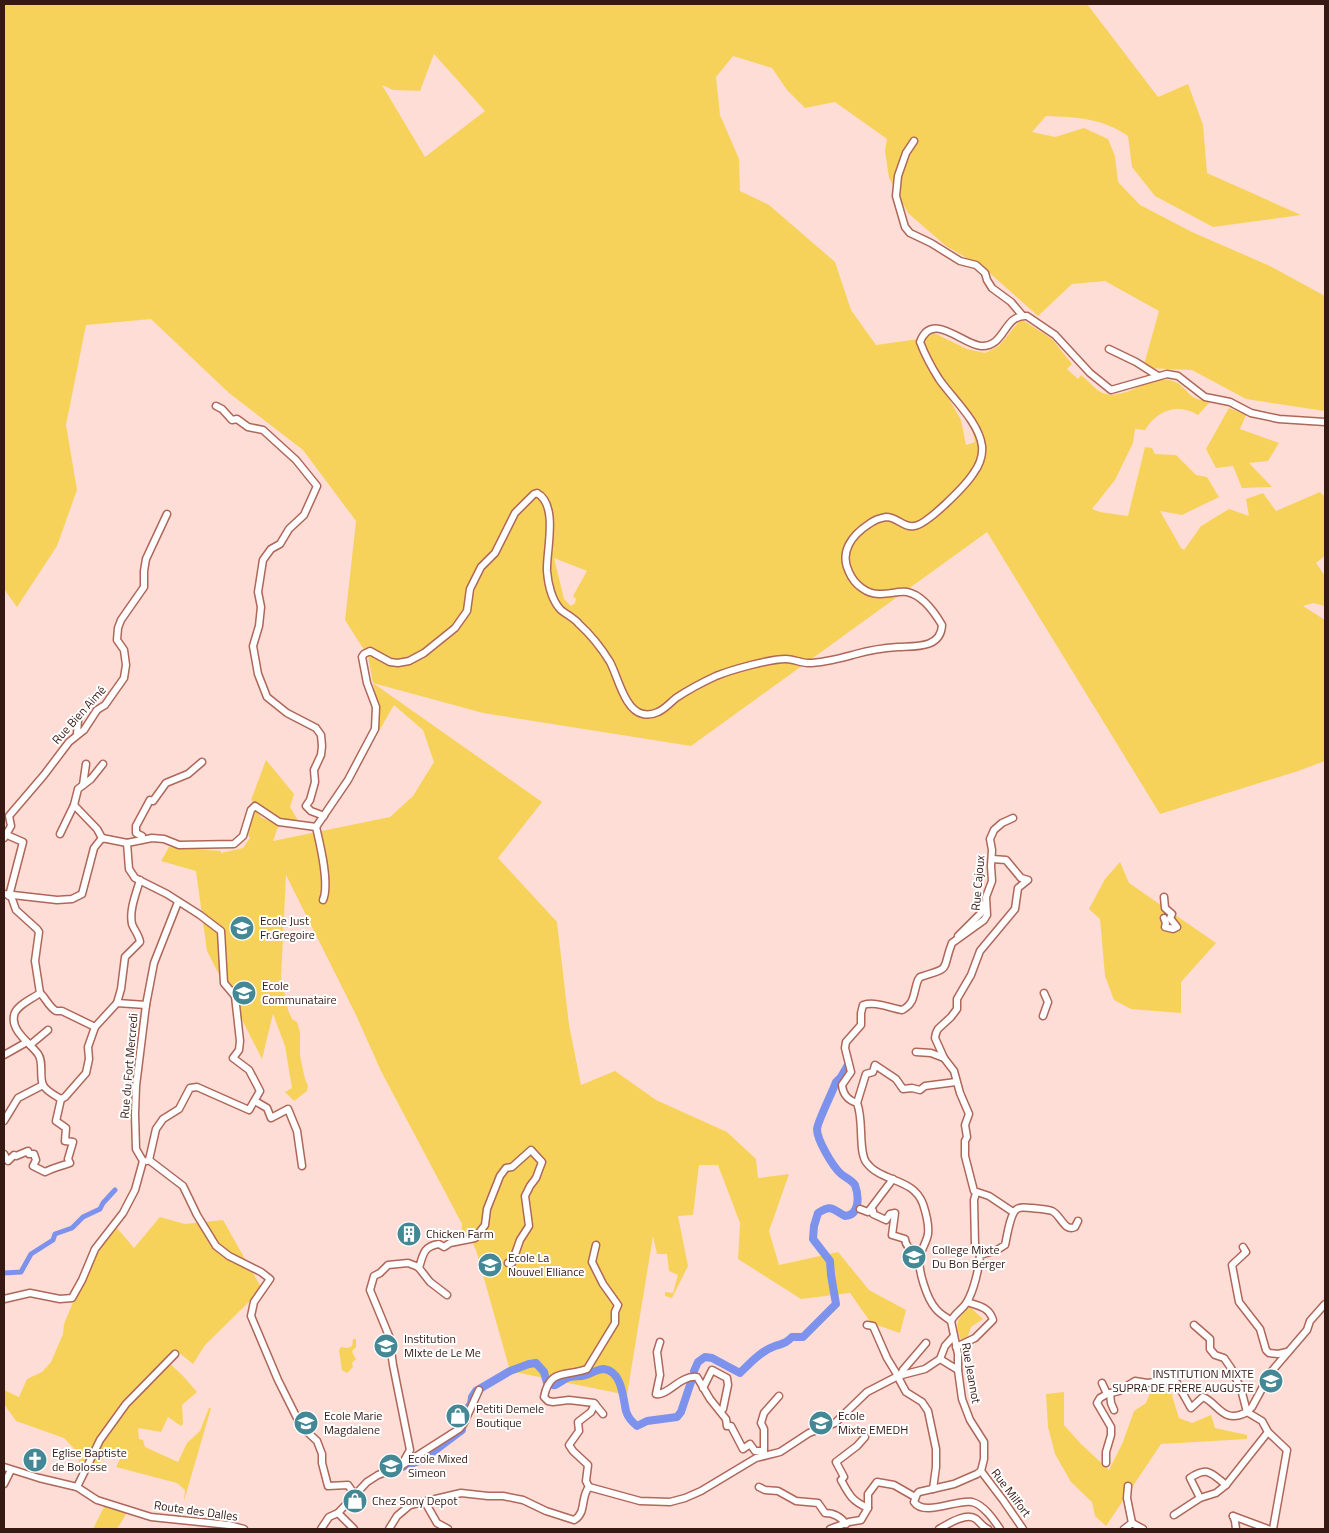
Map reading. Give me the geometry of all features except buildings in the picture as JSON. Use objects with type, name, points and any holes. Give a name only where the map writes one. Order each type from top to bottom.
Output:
[{"type":"street","points":[[914,141],[906,153],[898,176],[896,196],[905,227],[910,233],[931,243],[960,261],[976,264],[985,273],[992,288],[1011,302],[1022,315],[1027,316],[1055,335],[1090,373],[1111,390],[1167,374],[1178,376],[1205,398],[1230,402],[1251,414],[1279,419],[1325,422]]},
{"type":"street","points":[[322,900],[325,895],[324,866],[316,827],[348,780],[375,729],[376,707],[367,683],[362,657],[370,651],[390,662],[409,661],[424,653],[455,628],[467,611],[470,589],[481,567],[495,553],[515,513],[531,496],[537,493],[544,498],[548,511],[550,528],[547,572],[555,602],[561,610],[581,625],[601,650],[610,663],[628,702],[640,714],[649,715],[658,712],[692,689],[717,676],[774,660],[786,659],[807,663],[817,662],[865,651],[898,647],[914,648],[935,641],[942,630],[942,625],[934,613],[908,592],[872,594],[862,588],[850,574],[846,565],[846,549],[863,528],[885,517],[896,519],[904,525],[914,527],[923,523],[941,508],[972,475],[982,455],[980,436],[939,379],[923,350],[920,342],[922,337],[931,330],[946,330],[972,344],[987,346],[999,339],[1014,318],[1022,315]]},
{"type":"street","points":[[1109,349],[1136,362],[1158,376]]},
{"type":"street","points":[[216,406],[222,409],[232,420],[237,419],[248,427],[263,430],[296,460],[317,486],[304,515],[289,529],[280,544],[271,549],[263,560],[258,592],[261,607],[259,626],[253,646],[258,674],[268,697],[287,713],[316,728],[321,735],[322,746],[314,770],[314,782],[310,800],[306,806],[311,811],[324,816]]},
{"type":"street","name":"Rue Bien Aimé","points":[[5,836],[11,826],[9,816],[77,734],[84,730],[97,710],[105,705],[124,678],[126,665],[124,650],[117,640],[118,628],[121,620],[144,587],[146,559],[167,514]]},
{"type":"street","points":[[77,734],[78,720]]},
{"type":"street","points":[[141,840],[142,836],[136,833],[136,826],[150,800],[153,801],[166,782],[188,774],[202,762]]},
{"type":"street","points":[[83,785],[86,764]]},
{"type":"street","points":[[60,834],[74,806],[78,789],[91,779],[103,764]]},
{"type":"street","points":[[74,806],[97,829],[102,838],[127,843],[152,838],[164,839],[179,845],[234,844],[243,836],[251,810],[255,806],[279,822],[316,827]]},
{"type":"street","name":"Rue Cajoux","points":[[951,1321],[936,1310],[931,1302],[920,1271],[920,1256],[928,1234],[923,1206],[916,1191],[867,1164],[862,1155],[860,1110],[857,1103],[845,1096],[842,1084],[851,1072],[845,1048],[846,1042],[861,1026],[863,1005],[869,1003],[902,1010],[909,1007],[913,1001],[918,980],[945,968],[952,943],[984,920],[987,915],[986,897],[992,881],[990,839],[994,830],[1002,823],[1013,818]]},
{"type":"street","points":[[5,836],[22,842],[8,895],[16,910],[39,932],[35,961],[40,993],[49,1006],[56,1011],[62,1010],[95,1027]]},
{"type":"street","points":[[8,895],[57,900],[72,899],[82,894],[94,848],[102,838]]},
{"type":"street","points":[[5,1301],[30,1293],[60,1300],[72,1298],[95,1249],[123,1213],[135,1190],[156,1128],[163,1119],[179,1108],[190,1088],[197,1087],[249,1110],[260,1091],[249,1070],[233,1058],[239,1050],[240,1040],[235,996],[224,983],[221,932],[200,915],[167,894],[135,878],[129,869],[127,843]]},
{"type":"street","points":[[992,859],[1006,860],[1021,878],[1028,880],[1018,888],[1015,909],[980,951],[971,975],[957,999],[957,1009],[938,1029],[936,1038],[944,1058],[954,1071],[956,1082],[969,1114],[965,1125],[967,1137],[965,1141],[965,1156],[971,1185],[976,1193],[989,1196],[1013,1212]]},
{"type":"street","points":[[4,1154],[8,1161],[14,1155],[16,1156],[28,1151],[29,1154],[34,1154],[36,1160],[33,1166],[45,1172],[70,1163],[68,1159],[73,1142],[65,1141],[66,1128],[56,1120],[61,1099],[86,1073],[89,1059],[88,1047],[95,1027],[116,1003],[121,990],[125,957],[140,942],[139,936],[132,925],[131,910],[140,880]]},
{"type":"street","points":[[1164,898],[1165,908],[1172,914],[1170,918],[1177,927],[1173,929],[1165,927],[1164,918]]},
{"type":"street","name":"Rue du Fort Mercredi","points":[[146,1161],[136,1149],[135,1114],[136,1086],[146,1005],[154,963],[178,902]]},
{"type":"street","points":[[40,993],[15,1010],[13,1018],[17,1028],[40,1056],[43,1085],[61,1099]]},
{"type":"street","points":[[1043,1016],[1048,1002],[1044,993]]},
{"type":"street","points":[[116,1003],[146,1005]]},
{"type":"street","points":[[4,1055],[29,1044],[48,1030]]},
{"type":"street","points":[[916,1052],[931,1053],[944,1058]]},
{"type":"street","points":[[857,1103],[866,1074],[873,1072],[875,1065],[896,1079],[903,1089],[920,1090],[925,1086],[956,1082]]},
{"type":"street","points":[[4,1121],[18,1098],[43,1085]]},
{"type":"street","points":[[255,1101],[266,1108],[271,1118],[288,1109],[297,1131],[302,1166]]},
{"type":"street","points":[[419,1268],[423,1252],[428,1247],[439,1244],[444,1247],[450,1243],[475,1238],[486,1222],[486,1212],[500,1176],[506,1168],[512,1167],[531,1150],[542,1162],[536,1178],[525,1196],[529,1226],[520,1240],[512,1263],[508,1263]]},
{"type":"street","points":[[146,1161],[183,1186],[197,1215],[216,1246],[228,1256],[261,1272],[270,1279],[254,1302],[251,1316],[278,1380],[301,1426],[317,1441],[322,1454],[322,1463],[328,1486],[348,1485],[355,1495]]},
{"type":"street","points":[[870,1211],[893,1179]]},
{"type":"street","points":[[951,1321],[953,1316],[967,1302],[979,1268],[980,1255],[975,1244],[974,1200],[976,1193]]},
{"type":"street","points":[[980,1255],[998,1250],[1006,1245],[1013,1212],[1019,1208],[1026,1207],[1051,1211],[1057,1214],[1068,1228],[1071,1229],[1075,1227],[1078,1221]]},
{"type":"street","points":[[860,1209],[868,1212],[873,1211],[873,1214],[886,1220],[890,1214],[895,1213],[892,1235],[905,1239],[909,1249],[920,1256]]},
{"type":"street","points":[[596,1245],[592,1262],[603,1284],[618,1305],[615,1312],[615,1323],[587,1369],[574,1373],[558,1374],[547,1387],[544,1397],[548,1401],[553,1402],[577,1400],[596,1404],[603,1414]]},
{"type":"street","points":[[1243,1247],[1246,1252],[1232,1265],[1239,1302],[1260,1329],[1266,1350],[1269,1353],[1278,1354],[1287,1352]]},
{"type":"street","points":[[401,1466],[410,1450],[392,1365],[389,1336],[370,1290],[374,1276],[388,1265],[408,1263],[419,1268],[430,1282],[448,1295]]},
{"type":"street","points":[[956,1347],[976,1338],[994,1320],[984,1307],[967,1302]]},
{"type":"street","points":[[1106,1463],[1106,1452],[1111,1435],[1111,1427],[1097,1403],[1100,1398],[1119,1391],[1135,1381],[1147,1383],[1172,1380],[1177,1383],[1191,1408],[1203,1397],[1220,1412],[1243,1415],[1252,1407],[1271,1372],[1307,1330],[1310,1321],[1325,1304]]},
{"type":"street","name":"Rue Jeannot","points":[[951,1321],[958,1354],[962,1399],[970,1420],[984,1442],[985,1451],[981,1472]]},
{"type":"street","points":[[867,1324],[873,1326],[887,1358],[899,1375],[899,1379],[906,1392],[922,1402],[928,1412],[936,1449],[933,1489]]},
{"type":"street","points":[[1194,1325],[1210,1339],[1210,1349],[1215,1355],[1224,1358],[1231,1368],[1241,1389],[1247,1412],[1262,1421],[1268,1432],[1287,1450],[1273,1529]]},
{"type":"street","points":[[660,1342],[657,1352],[660,1375],[656,1394],[662,1394],[676,1383],[694,1376],[698,1377],[703,1388],[726,1419],[727,1426],[731,1426],[743,1449],[750,1444],[755,1452],[764,1453],[780,1452],[809,1432],[835,1423],[862,1396],[899,1375],[925,1369],[940,1359],[945,1346],[953,1337]]},
{"type":"street","points":[[899,1375],[926,1343]]},
{"type":"street","points":[[77,1487],[100,1440],[126,1404],[174,1354]]},
{"type":"street","points":[[940,1359],[958,1370]]},
{"type":"street","points":[[703,1388],[712,1370],[727,1378],[728,1385],[723,1409],[720,1411]]},
{"type":"street","points":[[1102,1383],[1114,1410]]},
{"type":"street","points":[[321,1529],[329,1516],[338,1513],[367,1482],[378,1475],[401,1466],[459,1429],[464,1423],[479,1390]]},
{"type":"street","points":[[764,1453],[764,1429],[761,1423],[764,1413],[779,1396]]},
{"type":"street","points":[[596,1404],[578,1422],[579,1431],[569,1445],[588,1465],[586,1481],[589,1487],[640,1501],[670,1502],[701,1491],[726,1474],[764,1453]]},
{"type":"street","points":[[1174,1515],[1200,1498],[1216,1493],[1226,1485],[1268,1432]]},
{"type":"street","points":[[865,1437],[857,1446],[836,1462],[844,1477],[841,1480],[845,1488],[856,1502],[868,1508]]},
{"type":"street","name":"Route des Dalles","points":[[4,1467],[77,1487],[97,1500],[151,1517],[229,1525],[244,1529]]},
{"type":"street","points":[[4,1484],[11,1470]]},
{"type":"street","points":[[1200,1498],[1190,1478],[1200,1471],[1208,1471],[1226,1485]]},
{"type":"street","points":[[981,1472],[954,1484],[920,1492],[914,1502],[922,1507],[932,1508],[973,1502],[989,1514],[1000,1529]]},
{"type":"street","name":"Rue Milfort","points":[[981,1472],[1004,1500],[1023,1529]]},
{"type":"street","points":[[830,1529],[849,1522],[862,1520],[868,1508],[868,1494],[877,1482],[894,1485],[915,1498]]},
{"type":"street","points":[[1128,1486],[1128,1505],[1132,1523],[1143,1529]]},
{"type":"street","points":[[389,1529],[397,1516],[410,1505],[461,1493],[503,1496],[523,1500],[546,1511],[574,1520],[578,1518],[584,1506],[585,1494],[589,1487]]},
{"type":"street","points":[[759,1487],[765,1490],[778,1491],[796,1501],[818,1503],[825,1514],[831,1513],[846,1524]]},
{"type":"street","points":[[425,1502],[438,1523],[448,1529]]},
{"type":"street","points":[[338,1513],[354,1529]]},
{"type":"street","points":[[939,1529],[968,1516],[975,1518],[988,1529]]},
{"type":"street","points":[[1236,1529],[1236,1521],[1232,1516],[1268,1529]]},
{"type":"street","points":[[1124,1529],[1132,1523]]},
{"type":"shaded area","points":[[4,4],[1087,4],[1158,97],[1188,84],[1203,125],[1207,173],[1301,215],[1213,227],[1155,196],[1132,167],[1128,136],[1118,130],[1099,122],[1046,116],[1032,132],[1055,137],[1084,128],[1108,139],[1115,156],[1118,182],[1140,205],[1192,232],[1270,266],[1325,296],[1325,411],[1246,399],[1192,370],[1143,368],[1159,311],[1105,281],[1072,284],[1038,316],[984,268],[946,246],[908,213],[889,178],[885,151],[887,139],[835,102],[805,108],[787,90],[772,68],[733,56],[716,77],[720,115],[739,159],[740,191],[769,205],[835,262],[851,310],[876,345],[926,338],[934,333],[967,349],[985,353],[999,346],[1021,319],[1052,339],[1072,364],[1067,369],[1078,379],[1081,375],[1102,393],[1113,395],[1129,391],[1153,381],[1169,380],[1180,385],[1196,399],[1211,401],[1198,415],[1183,409],[1168,410],[1150,423],[1145,430],[1135,429],[1133,443],[1115,480],[1092,509],[1128,516],[1145,447],[1152,448],[1155,454],[1176,455],[1196,475],[1207,477],[1219,497],[1182,515],[1160,511],[1181,548],[1184,550],[1201,526],[1229,509],[1249,516],[1246,499],[1263,493],[1276,511],[1320,492],[1325,497],[1325,556],[1316,563],[1325,576],[1325,606],[1313,603],[1303,606],[1325,620],[1325,761],[1160,814],[987,532],[691,746],[483,713],[373,683],[368,656],[345,620],[356,521],[303,450],[229,393],[151,319],[86,325],[66,425],[77,490],[57,546],[17,607],[4,589]],"holes":[[[434,54],[485,111],[425,157],[382,85],[393,90],[420,91]],[[942,385],[962,412],[970,426],[975,442],[966,445],[961,420],[940,387]],[[554,558],[587,571],[573,596],[576,599],[575,603],[571,606],[564,599]]]},
{"type":"shaded area","points":[[1229,408],[1246,415],[1240,429],[1279,443],[1268,461],[1249,463],[1272,487],[1242,488],[1233,466],[1216,468],[1206,449]]},
{"type":"shaded area","points":[[373,683],[542,802],[498,858],[557,922],[569,1025],[581,1085],[615,1071],[656,1100],[727,1132],[756,1159],[758,1178],[789,1174],[769,1231],[779,1265],[838,1252],[869,1290],[906,1310],[900,1333],[871,1323],[850,1293],[801,1299],[738,1259],[740,1223],[718,1165],[699,1165],[693,1215],[678,1216],[688,1266],[672,1298],[665,1296],[665,1292],[673,1293],[678,1275],[669,1271],[667,1254],[657,1254],[653,1236],[627,1395],[510,1371],[476,1250],[468,1235],[461,1238],[462,1224],[381,1071],[356,1015],[286,875],[281,978],[288,1010],[292,1019],[297,1022],[300,1032],[300,1056],[308,1086],[307,1091],[294,1101],[285,1092],[292,1088],[285,1046],[273,1014],[262,1059],[207,951],[196,871],[161,861],[169,847],[221,851],[221,853],[243,848],[250,838],[247,832],[256,811],[262,818],[279,824],[273,841],[390,817],[413,796],[434,762],[423,730],[394,705],[361,762],[379,709]]},
{"type":"shaded area","points":[[266,760],[294,794],[290,807],[299,822],[280,821],[251,800]]},
{"type":"shaded area","points":[[1120,862],[1129,883],[1216,943],[1181,982],[1181,1013],[1131,1009],[1114,1000],[1105,976],[1100,919],[1089,909],[1105,879]]},
{"type":"shaded area","points":[[160,1217],[185,1224],[223,1220],[262,1289],[205,1345],[193,1364],[177,1351],[166,1360],[197,1392],[182,1405],[183,1424],[181,1426],[168,1417],[161,1432],[138,1428],[139,1439],[143,1440],[145,1447],[178,1462],[187,1443],[200,1431],[209,1408],[211,1408],[184,1501],[185,1490],[177,1483],[116,1467],[121,1457],[110,1450],[97,1467],[79,1463],[78,1453],[64,1438],[16,1421],[4,1404],[4,1390],[19,1397],[27,1379],[42,1372],[51,1362],[76,1295],[100,1244],[117,1228],[134,1248]]},
{"type":"shaded area","points":[[970,1307],[983,1319],[971,1327],[968,1336],[961,1340],[958,1329],[959,1318]]},
{"type":"shaded area","points":[[353,1339],[356,1339],[356,1347],[352,1351],[356,1359],[352,1363],[353,1367],[347,1373],[342,1370],[339,1350],[341,1347],[348,1348],[352,1346]]},
{"type":"shaded area","points":[[1170,1389],[1179,1418],[1192,1423],[1211,1415],[1215,1428],[1247,1435],[1247,1439],[1161,1444],[1106,1526],[1095,1516],[1092,1502],[1071,1482],[1055,1454],[1048,1427],[1046,1394],[1064,1392],[1064,1425],[1109,1470],[1123,1442],[1134,1411],[1146,1403],[1150,1393]]},
{"type":"shaded area","points":[[106,1503],[128,1511],[117,1529],[93,1529]]},
{"type":"waterway","points":[[694,1371],[698,1362],[705,1357],[712,1358],[740,1373],[765,1351],[788,1341],[792,1337],[803,1337],[836,1304],[830,1261],[813,1239],[814,1226],[818,1213],[829,1208],[845,1216],[850,1215],[856,1209],[857,1194],[854,1183],[840,1173],[829,1158],[819,1139],[817,1129],[836,1082],[848,1065]]},
{"type":"waterway","points":[[4,1273],[21,1272],[31,1254],[53,1240],[55,1234],[72,1228],[83,1217],[100,1209],[115,1190]]},
{"type":"waterway","points":[[402,1467],[422,1460],[462,1430],[464,1413],[471,1404],[472,1397],[476,1391],[510,1371],[529,1364],[536,1363],[544,1372],[547,1383],[550,1385],[557,1384],[570,1377],[585,1375],[601,1369],[610,1371],[615,1375],[621,1386],[628,1416],[637,1426],[647,1421],[677,1417],[681,1412],[691,1382]]},
{"type":"place","name":"Ecole Just Fr.Gregoire","points":[[242,928]]},
{"type":"place","name":"Ecole Communataire","points":[[244,993]]},
{"type":"place","name":"Chicken Farm","points":[[409,1234]]},
{"type":"place","name":"College Mixte Du Bon Berger","points":[[914,1257]]},
{"type":"place","name":"Ecole La Nouvel Elliance","points":[[490,1265]]},
{"type":"place","name":"Institution MIxte de Le Me","points":[[386,1346]]},
{"type":"place","name":"INSTITUTION MIXTE SUPRA DE FRERE AUGUSTE","points":[[1271,1381]]},
{"type":"place","name":"Petiti Demele Boutique","points":[[458,1416]]},
{"type":"place","name":"Ecole Marie Magdalene","points":[[306,1423]]},
{"type":"place","name":"Ecole Mixte EMEDH","points":[[821,1423]]},
{"type":"place","name":"Eglise Baptiste de Bolosse","points":[[35,1460]]},
{"type":"place","name":"Ecole Mixed Simeon","points":[[391,1466]]},
{"type":"place","name":"Chez Sony Depot","points":[[355,1501]]}]
